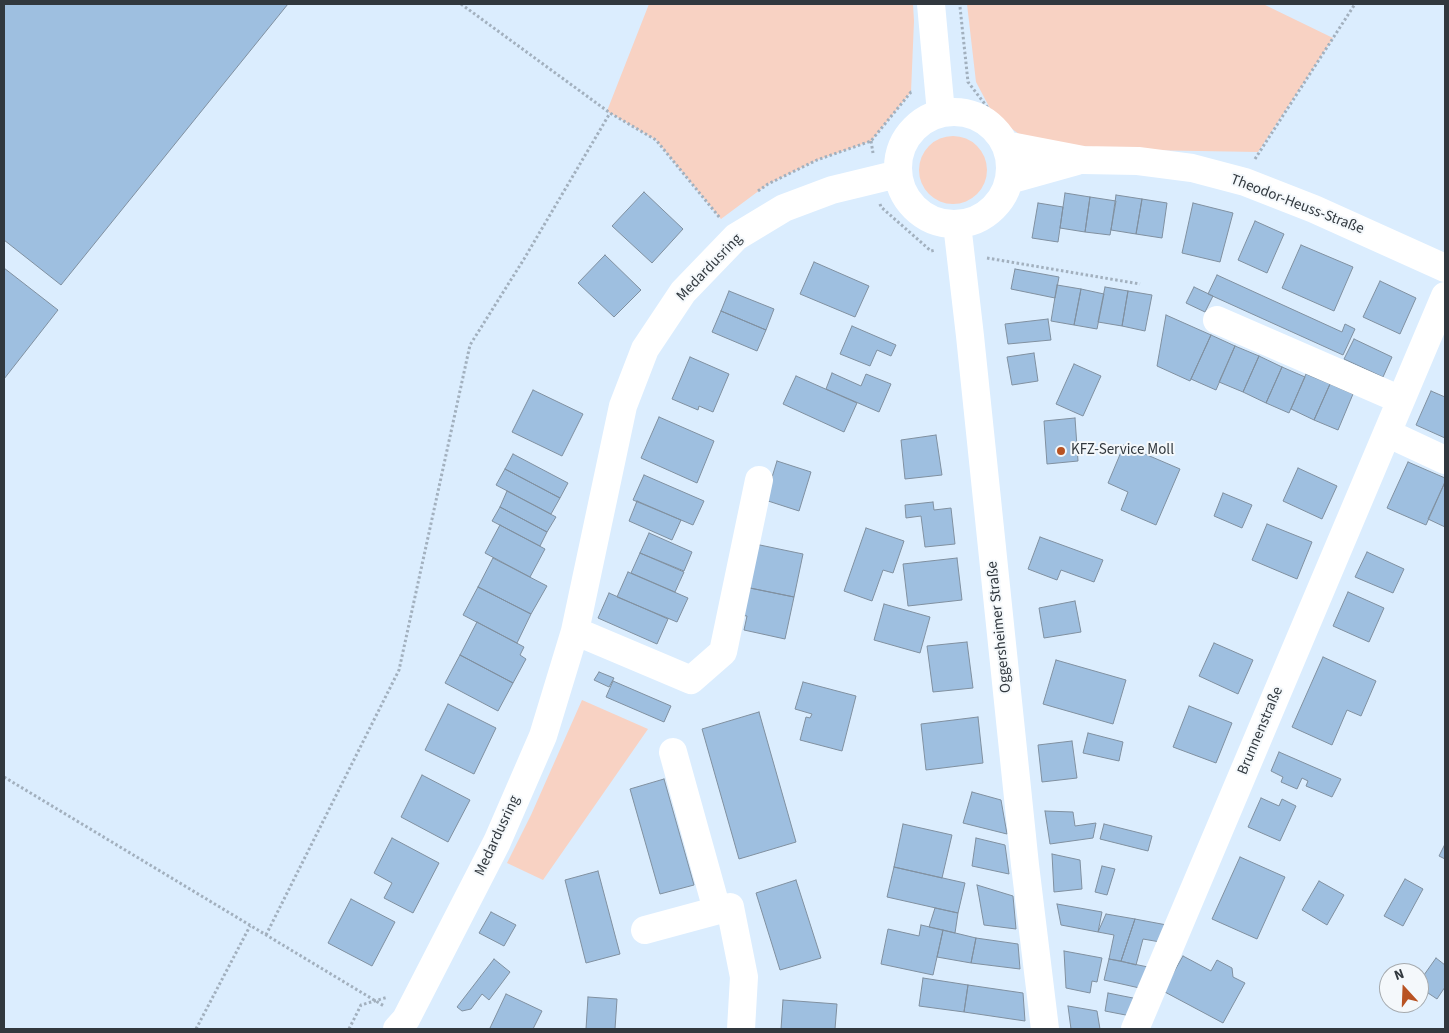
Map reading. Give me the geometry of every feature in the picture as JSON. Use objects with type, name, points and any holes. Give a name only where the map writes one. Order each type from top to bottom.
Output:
[{"type":"street","points":[[931,4],[940,100],[926,119],[912,130],[903,144],[898,160],[898,174],[903,192],[912,206],[925,217],[940,223],[957,224],[975,220],[990,211],[1002,197],[1009,180],[1010,162],[1005,145],[994,129],[979,118],[960,112],[940,100]]},
{"type":"street","name":"Theodor-Heuss-Straße","points":[[1005,145],[1083,160],[1138,162],[1192,168],[1245,182],[1314,209],[1445,268]]},
{"type":"street","name":"Theodor-Heuss-Straße","points":[[1009,180],[1083,160]]},
{"type":"street","name":"Medardusring","points":[[405,1018],[501,833],[543,736],[575,631],[623,406],[646,349],[683,292],[736,237],[784,208],[832,190],[898,174]]},
{"type":"street","name":"Oggersheimer Straße","points":[[957,224],[1025,865],[1045,1029]]},
{"type":"street","name":"Brunnenstraße","points":[[1135,1029],[1445,296]]},
{"type":"street","points":[[1217,320],[1400,400]]},
{"type":"street","points":[[1388,433],[1445,460]]},
{"type":"street","points":[[575,631],[691,680],[723,652],[759,480]]},
{"type":"street","points":[[673,752],[717,910]]},
{"type":"street","points":[[645,930],[730,907],[744,977],[741,1029]]},
{"type":"path","points":[[461,4],[610,113],[656,140],[736,237]]},
{"type":"path","points":[[752,196],[768,184],[816,160],[871,141],[911,92],[940,100],[968,82],[959,4]]},
{"type":"path","points":[[1245,182],[1258,152],[1355,4]]},
{"type":"path","points":[[266,935],[399,670],[470,345],[524,259],[610,113]]},
{"type":"path","points":[[4,777],[405,1018]]},
{"type":"path","points":[[196,1029],[250,926]]},
{"type":"path","points":[[349,1029],[360,1006],[375,1001],[405,1018]]},
{"type":"shaded area","points":[[649,4],[913,4],[911,92],[871,141],[817,160],[768,184],[721,219],[656,140],[607,111]]},
{"type":"shaded area","points":[[967,4],[1263,4],[1333,38],[1258,152],[1140,150],[1064,145],[1019,134],[994,116],[976,82]]},
{"type":"shaded area","points":[[946,136],[960,136],[972,141],[982,151],[987,163],[987,177],[982,189],[972,199],[960,204],[946,204],[934,199],[924,189],[919,177],[919,163],[924,151],[934,141]]},
{"type":"shaded area","points":[[582,700],[648,729],[543,880],[507,863],[531,815]]},
{"type":"building","points":[[4,4],[288,4],[61,285],[4,240]]},
{"type":"building","points":[[644,192],[683,229],[652,263],[612,226]]},
{"type":"building","points":[[1065,193],[1090,197],[1085,232],[1060,228]]},
{"type":"building","points":[[1116,195],[1142,199],[1136,234],[1111,230]]},
{"type":"building","points":[[1090,197],[1116,201],[1110,235],[1085,232]]},
{"type":"building","points":[[1142,199],[1167,203],[1162,238],[1136,234]]},
{"type":"building","points":[[1038,203],[1063,207],[1058,242],[1032,238]]},
{"type":"building","points":[[1193,203],[1233,213],[1220,262],[1182,253]]},
{"type":"building","points":[[1255,221],[1284,234],[1267,273],[1238,260]]},
{"type":"building","points":[[1301,245],[1353,267],[1334,311],[1282,288]]},
{"type":"building","points":[[605,255],[641,290],[614,317],[578,283]]},
{"type":"building","points":[[814,262],[869,286],[855,317],[800,294]]},
{"type":"building","points":[[4,268],[58,310],[4,379]]},
{"type":"building","points":[[1015,269],[1059,277],[1055,298],[1011,289]]},
{"type":"building","points":[[1217,275],[1342,332],[1345,324],[1355,329],[1343,355],[1208,294]]},
{"type":"building","points":[[1380,281],[1416,298],[1400,334],[1363,317]]},
{"type":"building","points":[[1057,285],[1081,289],[1074,325],[1051,321]]},
{"type":"building","points":[[1105,287],[1128,291],[1122,326],[1098,322]]},
{"type":"building","points":[[1194,287],[1213,296],[1205,312],[1186,303]]},
{"type":"building","points":[[1081,289],[1104,294],[1097,329],[1074,325]]},
{"type":"building","points":[[729,291],[774,309],[766,330],[721,311]]},
{"type":"building","points":[[1128,291],[1152,295],[1145,331],[1122,326]]},
{"type":"building","points":[[721,311],[766,330],[757,351],[712,332]]},
{"type":"building","points":[[1166,315],[1211,335],[1190,381],[1157,366]]},
{"type":"building","points":[[1048,319],[1051,340],[1008,344],[1005,324]]},
{"type":"building","points":[[852,326],[896,345],[891,356],[877,350],[870,366],[840,354]]},
{"type":"building","points":[[1211,335],[1235,346],[1216,390],[1191,379]]},
{"type":"building","points":[[1354,339],[1392,357],[1383,377],[1344,359]]},
{"type":"building","points":[[1235,346],[1259,356],[1243,392],[1219,382]]},
{"type":"building","points":[[1034,353],[1038,381],[1012,385],[1007,357]]},
{"type":"building","points":[[1259,356],[1282,367],[1266,403],[1243,392]]},
{"type":"building","points":[[690,357],[729,374],[713,412],[699,406],[698,410],[672,399]]},
{"type":"building","points":[[1074,364],[1101,376],[1083,416],[1056,404]]},
{"type":"building","points":[[1282,367],[1305,377],[1289,413],[1266,403]]},
{"type":"building","points":[[832,373],[861,386],[866,374],[891,384],[879,412],[826,389]]},
{"type":"building","points":[[1306,374],[1330,384],[1314,420],[1291,409]]},
{"type":"building","points":[[796,376],[857,403],[844,432],[783,404]]},
{"type":"building","points":[[1330,384],[1353,394],[1338,430],[1314,420]]},
{"type":"building","points":[[533,390],[583,414],[562,456],[512,432]]},
{"type":"building","points":[[1431,391],[1445,397],[1445,438],[1416,425]]},
{"type":"building","points":[[659,417],[714,441],[697,483],[641,458]]},
{"type":"building","points":[[1075,418],[1078,461],[1047,464],[1044,421]]},
{"type":"building","points":[[936,435],[942,475],[905,479],[901,440]]},
{"type":"building","points":[[1124,445],[1180,469],[1156,525],[1121,510],[1128,492],[1108,483]]},
{"type":"building","points":[[513,454],[568,483],[560,498],[505,469]]},
{"type":"building","points":[[777,461],[811,472],[799,511],[765,500]]},
{"type":"building","points":[[1408,462],[1445,478],[1426,525],[1387,508]]},
{"type":"building","points":[[1298,468],[1337,486],[1322,519],[1283,501]]},
{"type":"building","points":[[505,469],[560,498],[551,514],[496,485]]},
{"type":"building","points":[[644,475],[704,501],[693,525],[633,500]]},
{"type":"building","points":[[1445,482],[1445,527],[1428,519]]},
{"type":"building","points":[[507,491],[556,517],[547,532],[500,507]]},
{"type":"building","points":[[1223,493],[1252,505],[1242,528],[1214,516]]},
{"type":"building","points":[[637,501],[681,520],[672,540],[629,521]]},
{"type":"building","points":[[933,502],[934,510],[951,508],[955,544],[925,547],[921,516],[906,518],[905,505]]},
{"type":"building","points":[[500,507],[547,532],[540,546],[492,521]]},
{"type":"building","points":[[1267,524],[1312,542],[1297,579],[1252,560]]},
{"type":"building","points":[[500,525],[545,549],[530,577],[485,553]]},
{"type":"building","points":[[866,528],[904,541],[893,573],[883,570],[872,601],[844,591]]},
{"type":"building","points":[[649,533],[692,552],[684,571],[640,553]]},
{"type":"building","points":[[1040,537],[1103,560],[1094,582],[1061,570],[1057,580],[1028,569]]},
{"type":"building","points":[[755,544],[803,554],[794,597],[745,587]]},
{"type":"building","points":[[1367,552],[1404,569],[1393,593],[1355,577]]},
{"type":"building","points":[[640,553],[684,572],[675,592],[631,573]]},
{"type":"building","points":[[493,558],[547,586],[531,614],[478,587]]},
{"type":"building","points":[[957,558],[962,600],[908,606],[903,564]]},
{"type":"building","points":[[628,572],[688,598],[677,622],[617,597]]},
{"type":"building","points":[[478,587],[531,614],[517,643],[463,615]]},
{"type":"building","points":[[745,587],[794,597],[785,639],[744,630],[747,616],[739,615]]},
{"type":"building","points":[[1348,592],[1384,608],[1369,642],[1333,626]]},
{"type":"building","points":[[609,593],[668,619],[657,644],[598,618]]},
{"type":"building","points":[[1075,601],[1081,632],[1044,638],[1039,608]]},
{"type":"building","points":[[884,604],[930,617],[920,653],[874,640]]},
{"type":"building","points":[[477,622],[524,647],[520,655],[526,659],[513,683],[460,655]]},
{"type":"building","points":[[967,642],[973,688],[933,692],[927,646]]},
{"type":"building","points":[[1214,643],[1253,660],[1238,694],[1199,676]]},
{"type":"building","points":[[460,655],[513,683],[498,711],[445,683]]},
{"type":"building","points":[[1323,657],[1376,681],[1361,716],[1347,710],[1332,745],[1292,727]]},
{"type":"building","points":[[1056,660],[1126,680],[1113,724],[1043,704]]},
{"type":"building","points":[[599,672],[614,678],[609,687],[594,680]]},
{"type":"building","points":[[613,681],[671,706],[664,722],[606,697]]},
{"type":"building","points":[[803,682],[856,696],[842,751],[800,740],[806,717],[810,718],[812,714],[795,709]]},
{"type":"building","points":[[448,704],[496,728],[474,774],[425,750]]},
{"type":"building","points":[[1189,706],[1232,723],[1216,763],[1173,747]]},
{"type":"building","points":[[759,712],[796,842],[739,859],[702,729]]},
{"type":"building","points":[[978,717],[983,763],[926,770],[921,724]]},
{"type":"building","points":[[1088,733],[1123,742],[1119,761],[1083,753]]},
{"type":"building","points":[[1072,741],[1077,778],[1042,782],[1038,745]]},
{"type":"building","points":[[1279,752],[1341,779],[1332,797],[1306,786],[1308,781],[1302,778],[1297,789],[1281,782],[1283,777],[1271,771]]},
{"type":"building","points":[[422,775],[470,800],[448,842],[401,817]]},
{"type":"building","points":[[664,779],[694,885],[660,894],[630,789]]},
{"type":"building","points":[[972,792],[1001,800],[1007,834],[963,823]]},
{"type":"building","points":[[1261,798],[1279,806],[1282,799],[1296,806],[1280,841],[1248,827]]},
{"type":"building","points":[[1045,811],[1073,812],[1075,826],[1096,823],[1093,838],[1050,844]]},
{"type":"building","points":[[903,824],[952,835],[942,878],[894,867]]},
{"type":"building","points":[[1104,824],[1152,836],[1148,851],[1100,839]]},
{"type":"building","points":[[392,838],[439,863],[413,913],[384,898],[392,883],[374,873]]},
{"type":"building","points":[[976,838],[1005,845],[1009,874],[972,866]]},
{"type":"building","points":[[1445,844],[1445,859],[1439,856]]},
{"type":"building","points":[[1052,854],[1080,860],[1082,889],[1054,892]]},
{"type":"building","points":[[1240,857],[1285,877],[1257,939],[1212,919]]},
{"type":"building","points":[[1102,866],[1115,869],[1107,895],[1095,892]]},
{"type":"building","points":[[894,867],[965,883],[958,913],[887,897]]},
{"type":"building","points":[[598,871],[620,954],[586,963],[565,880]]},
{"type":"building","points":[[1405,879],[1423,889],[1403,926],[1384,916]]},
{"type":"building","points":[[796,880],[821,958],[780,970],[756,893]]},
{"type":"building","points":[[1319,881],[1344,895],[1327,925],[1302,910]]},
{"type":"building","points":[[977,885],[1013,896],[1016,929],[984,925]]},
{"type":"building","points":[[351,899],[395,922],[372,966],[328,943]]},
{"type":"building","points":[[1057,904],[1102,912],[1098,932],[1061,925]]},
{"type":"building","points":[[935,908],[958,913],[955,933],[929,927]]},
{"type":"building","points":[[491,912],[516,925],[504,946],[479,933]]},
{"type":"building","points":[[1106,914],[1135,919],[1121,961],[1109,959],[1114,935],[1098,932]]},
{"type":"building","points":[[1135,919],[1172,926],[1166,943],[1143,939],[1136,965],[1121,961]]},
{"type":"building","points":[[921,925],[943,930],[933,975],[881,964],[888,929],[919,936]]},
{"type":"building","points":[[943,930],[976,938],[971,963],[937,957]]},
{"type":"building","points":[[976,938],[1018,944],[1020,969],[971,963]]},
{"type":"building","points":[[1064,951],[1102,958],[1097,982],[1092,981],[1090,993],[1066,988]]},
{"type":"building","points":[[1183,956],[1211,971],[1217,960],[1232,968],[1233,977],[1245,983],[1223,1023],[1163,991]]},
{"type":"building","points":[[1436,958],[1445,965],[1445,987],[1437,999],[1429,994],[1429,968]]},
{"type":"building","points":[[494,959],[510,972],[489,1000],[482,994],[471,1009],[462,1011],[457,1007]]},
{"type":"building","points":[[1109,959],[1148,967],[1144,989],[1104,980]]},
{"type":"building","points":[[923,978],[968,985],[964,1012],[919,1006]]},
{"type":"building","points":[[968,985],[1023,993],[1025,1021],[964,1012]]},
{"type":"building","points":[[1108,993],[1143,1000],[1136,1017],[1105,1011]]},
{"type":"building","points":[[506,994],[542,1011],[533,1029],[490,1028]]},
{"type":"building","points":[[588,997],[617,999],[615,1029],[586,1029]]},
{"type":"building","points":[[783,1000],[837,1004],[835,1029],[781,1029]]},
{"type":"building","points":[[1068,1006],[1097,1011],[1100,1029],[1071,1029]]},
{"type":"place","name":"KFZ-Service Moll","points":[[1061,451]]}]
